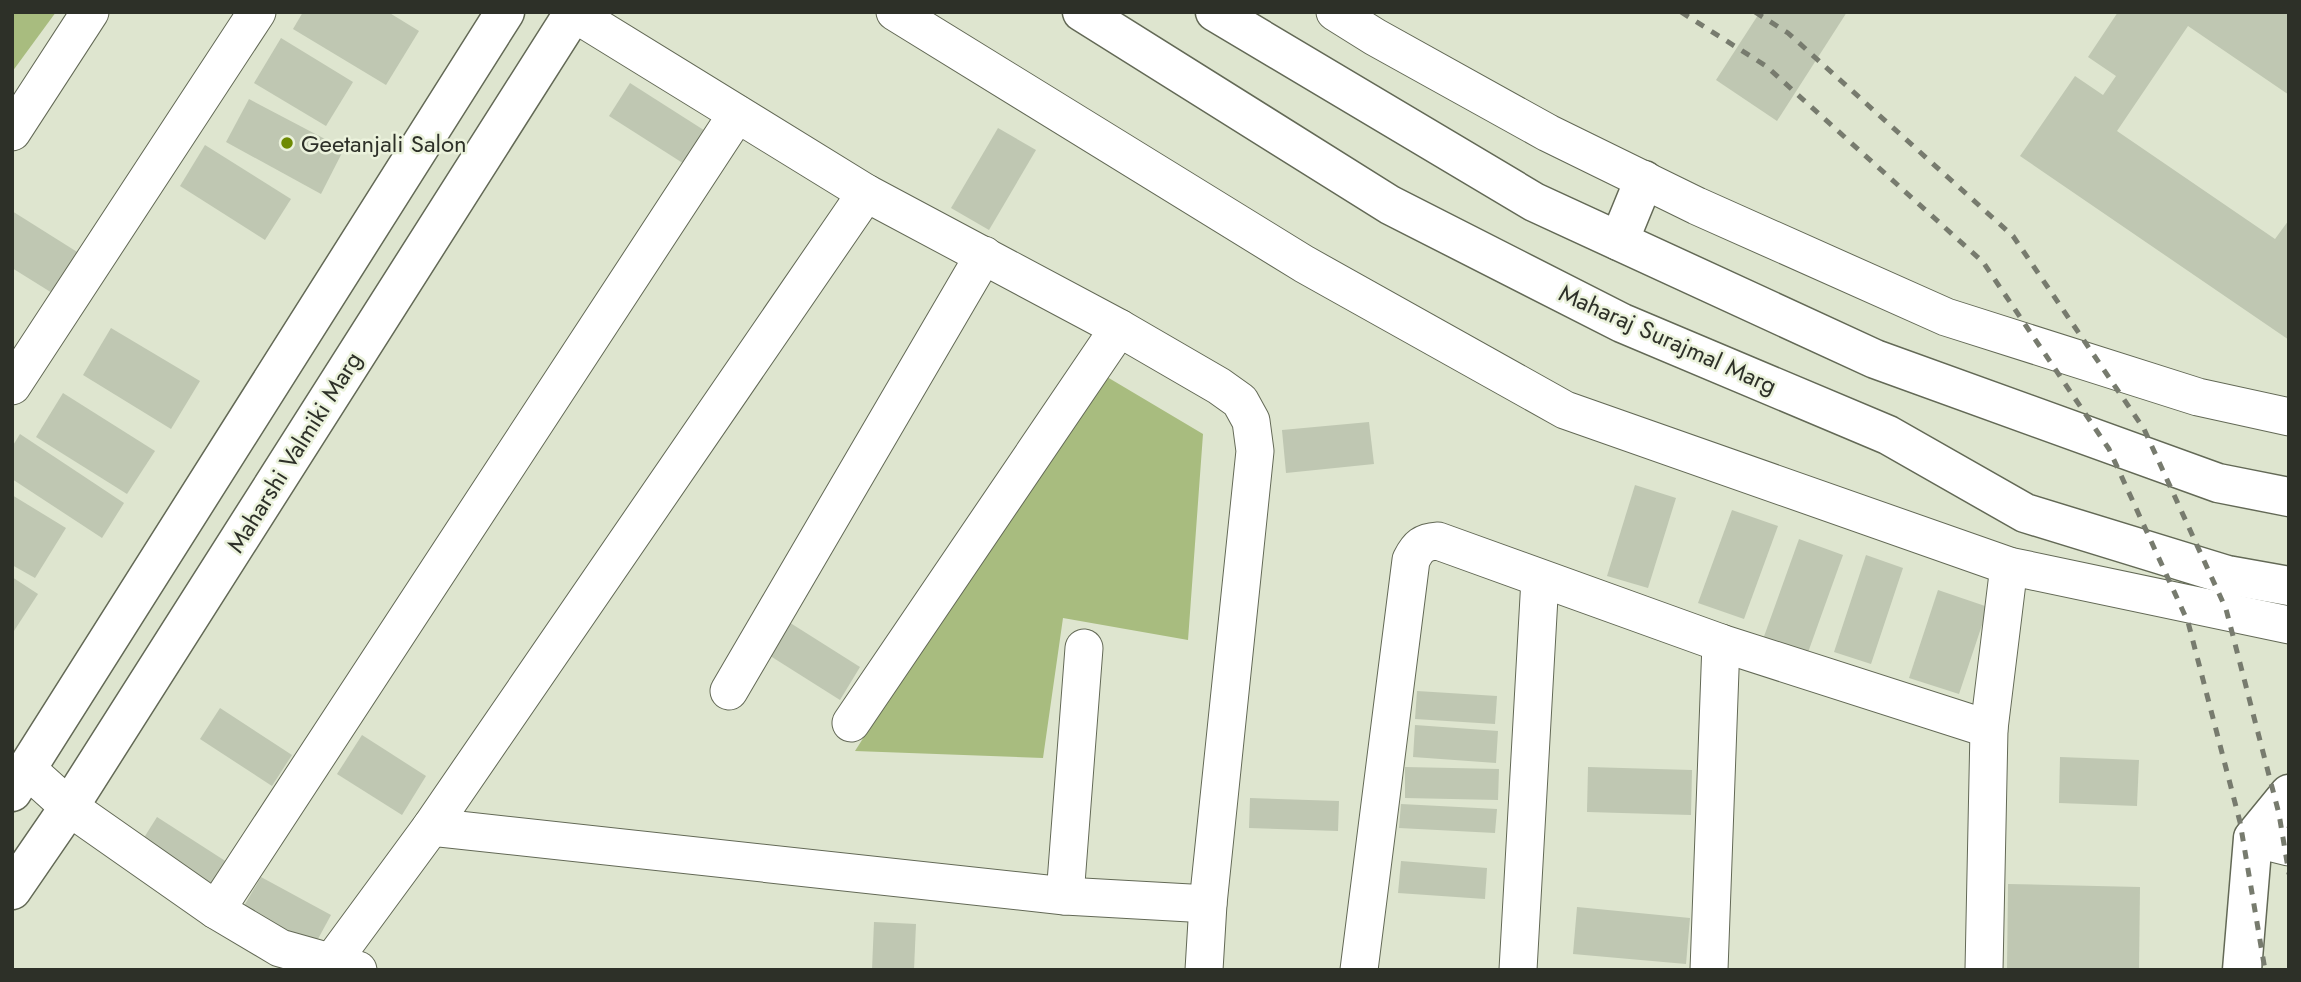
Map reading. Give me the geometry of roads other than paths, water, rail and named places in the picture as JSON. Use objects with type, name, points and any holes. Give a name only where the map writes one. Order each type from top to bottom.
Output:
[{"type":"main road","points":[[20,781],[505,12]]},
{"type":"main road","name":"Maharshi Valmiki Marg","points":[[12,891],[69,807],[573,12]]},
{"type":"main road","name":"Maharaj Surajmal Marg","points":[[1082,12],[1390,205],[1622,323],[1888,435],[2025,513],[2227,575],[2289,586]]},
{"type":"main road","points":[[1215,12],[1534,202],[1875,359],[2218,483],[2289,497]]},
{"type":"main road","points":[[1619,242],[1644,180]]},
{"type":"main road","points":[[2242,970],[2253,838],[2289,794]]},
{"type":"street","points":[[12,132],[90,12]]},
{"type":"street","points":[[12,386],[257,12]]},
{"type":"street","points":[[573,12],[866,193],[1119,328],[1240,401],[1251,421],[1255,451],[1208,904],[1204,970]]},
{"type":"street","points":[[895,12],[1304,264],[1565,410],[2009,566],[2289,625]]},
{"type":"street","points":[[1335,12],[1548,133],[1697,206],[1946,317],[2197,397],[2289,417]]},
{"type":"street","points":[[216,910],[737,114]]},
{"type":"street","points":[[20,781],[69,807],[216,910],[280,948],[344,966],[431,827],[866,193]]},
{"type":"street","points":[[729,691],[984,254]]},
{"type":"street","points":[[851,723],[1119,328]]},
{"type":"street","points":[[1359,970],[1411,560],[1417,549],[1426,542],[1438,541],[1721,643],[1989,729]]},
{"type":"street","points":[[1984,970],[1989,729],[2009,566]]},
{"type":"street","points":[[1518,970],[1540,579]]},
{"type":"street","points":[[1709,970],[1721,643]]},
{"type":"street","points":[[1065,896],[1084,648]]},
{"type":"street","points":[[431,827],[1065,896],[1208,904]]},
{"type":"street","points":[[2253,838],[2289,847]]},
{"type":"railway","points":[[1681,12],[1766,66],[1983,262],[2109,449],[2188,622],[2240,822],[2265,970]]},
{"type":"railway","points":[[1755,12],[1788,33],[2013,236],[2144,429],[2226,609],[2279,814],[2289,874]]},
{"type":"place","name":"Geetanjali Salon","points":[[287,143]]}]
